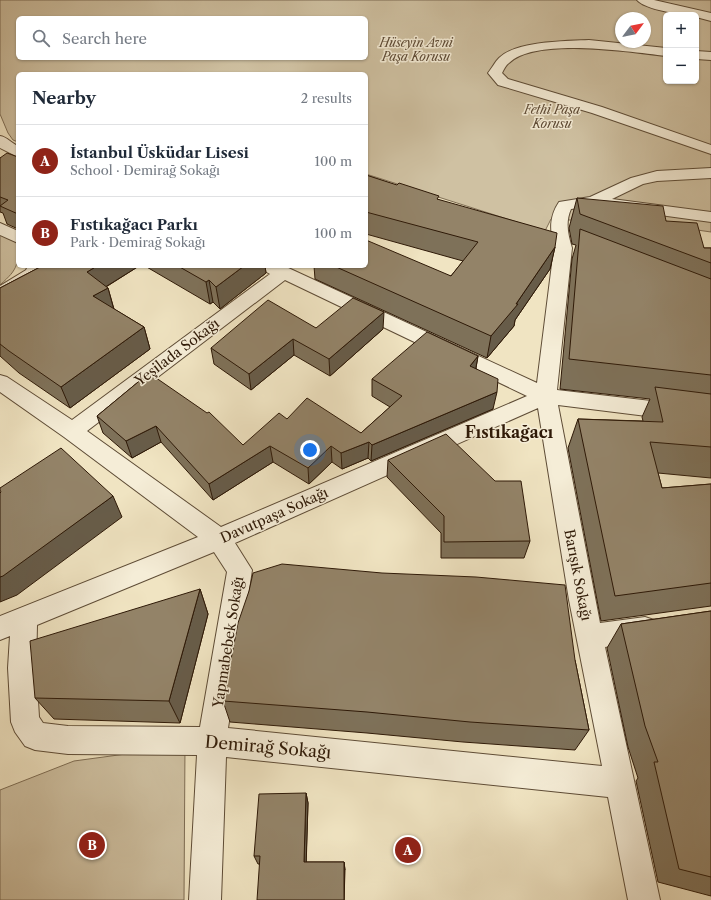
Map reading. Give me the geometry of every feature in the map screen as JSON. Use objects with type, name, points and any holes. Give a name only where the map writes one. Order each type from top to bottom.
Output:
[{"type":"street","points":[[643,0],[659,6],[711,17]]},
{"type":"street","points":[[663,52],[589,44],[546,44],[513,54],[504,60],[496,73],[503,82],[597,110],[711,150]]},
{"type":"street","points":[[699,55],[711,56]]},
{"type":"street","points":[[0,140],[7,147],[16,151]]},
{"type":"street","points":[[594,201],[637,181],[656,176],[711,173]]},
{"type":"street","points":[[571,251],[558,228],[561,211],[564,205],[594,201],[711,217]]},
{"type":"street","points":[[0,228],[16,237]]},
{"type":"street","points":[[545,240],[571,251]]},
{"type":"street","name":"Barışık Sokağı","points":[[571,251],[546,396],[570,599],[590,637],[644,900]]},
{"type":"street","points":[[0,294],[32,274],[36,268]]},
{"type":"street","points":[[276,269],[546,396],[711,416]]},
{"type":"street","name":"Yeşilada Sokağı","points":[[72,431],[276,269]]},
{"type":"street","name":"Yapmabebek Sokağı","points":[[0,382],[72,431],[219,539],[252,571],[212,741],[205,900]]},
{"type":"street","name":"Davutpaşa Sokağı","points":[[12,624],[219,539],[546,396]]},
{"type":"street","name":"Demirağ Sokağı","points":[[12,624],[22,668],[25,722],[34,736],[68,740],[212,741],[620,783]]},
{"type":"street","points":[[590,637],[666,626]]},
{"type":"green space","name":"Fethi Paşa Korusu","points":[[0,0],[711,0],[711,232],[663,225],[551,219],[545,231],[368,175],[368,72],[16,72],[16,141],[13,140],[8,133],[0,114]]},
{"type":"green space","points":[[0,227],[16,239],[16,266],[11,274],[0,285]]},
{"type":"green space","points":[[185,746],[184,900],[0,900],[0,790],[74,761]]},
{"type":"building","points":[[7,153],[16,156],[16,213],[0,206],[8,200],[0,197],[0,158]]},
{"type":"building","points":[[368,176],[397,185],[399,183],[439,196],[437,199],[557,233],[555,247],[516,304],[518,304],[491,336],[338,268],[368,268],[368,241],[451,276],[478,242],[368,213]]},
{"type":"building","points":[[577,198],[663,206],[666,221],[697,223],[704,248],[711,248],[711,263],[580,214]]},
{"type":"building","points":[[580,229],[711,279],[711,375],[569,359]]},
{"type":"building","points":[[38,268],[94,268],[87,272],[108,288],[93,296],[144,327],[61,387],[0,344],[0,288]]},
{"type":"building","points":[[182,268],[241,268],[216,287],[209,280],[206,282]]},
{"type":"building","points":[[353,298],[384,312],[329,359],[293,339],[249,374],[211,348],[268,300],[316,328]]},
{"type":"building","points":[[427,332],[478,356],[470,366],[498,379],[497,392],[372,445],[369,442],[341,453],[331,446],[308,468],[270,446],[209,484],[156,426],[126,441],[97,416],[149,373],[207,413],[209,412],[243,445],[279,413],[287,419],[307,398],[361,433],[402,396],[372,379]]},
{"type":"building","points":[[655,387],[711,394],[711,447],[650,442],[662,488],[711,484],[711,583],[615,596],[578,419],[663,422]]},
{"type":"building","points":[[446,434],[495,481],[521,481],[530,541],[444,542],[444,516],[388,460]]},
{"type":"building","points":[[61,448],[113,496],[0,577],[0,488]]},
{"type":"building","points":[[282,564],[382,573],[476,577],[565,585],[575,660],[589,730],[470,722],[367,712],[223,701],[238,623],[249,591],[253,573]]},
{"type":"building","points":[[200,589],[169,701],[35,698],[30,641]]},
{"type":"building","points":[[711,611],[711,877],[679,869],[654,762],[658,762],[645,726],[621,624]]},
{"type":"building","points":[[306,793],[304,862],[344,862],[344,900],[257,900],[260,856],[254,856],[259,794]]},
{"type":"place","name":"Fıstıkağacı Parkı","points":[[92,845]]},
{"type":"place","name":"İstanbul Üsküdar Lisesi","points":[[408,850]]},
{"type":"district","name":"Fıstıkağacı","points":[[509,432]]},
{"type":"park label","name":"Hüseyin Avni Paşa Korusu","points":[[416,50]]}]
